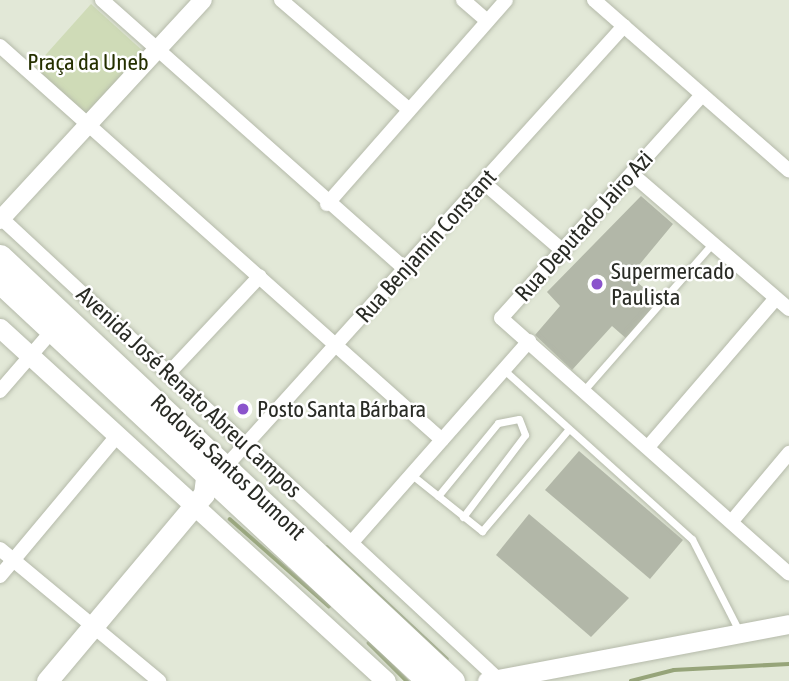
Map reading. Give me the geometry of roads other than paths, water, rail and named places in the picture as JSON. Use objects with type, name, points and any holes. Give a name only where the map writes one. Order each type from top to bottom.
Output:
[{"type":"highway","name":"Rodovia Santos Dumont","points":[[0,256],[216,479],[428,681]]},
{"type":"highway","name":"Rodovia Santos Dumont","points":[[0,282],[216,479],[453,681]]},
{"type":"main road","points":[[0,328],[118,435],[216,479],[334,633],[386,681]]},
{"type":"main road","name":"Rua Benjamin Constant","points":[[47,681],[216,479]]},
{"type":"main road","points":[[334,633],[354,611]]},
{"type":"main road","points":[[495,680],[741,636],[789,624]]},
{"type":"street","points":[[102,0],[327,204],[406,270]]},
{"type":"street","points":[[0,219],[203,0]]},
{"type":"street","points":[[281,0],[408,109]]},
{"type":"street","points":[[463,0],[487,21]]},
{"type":"street","points":[[327,204],[506,0]]},
{"type":"street","points":[[594,0],[789,171]]},
{"type":"street","name":"Rua Benjamin Constant","points":[[216,479],[624,26]]},
{"type":"street","points":[[0,46],[442,440]]},
{"type":"street","name":"Rua Deputado Jairo Azi","points":[[352,542],[529,341],[501,318],[702,95]]},
{"type":"street","points":[[632,174],[789,309]]},
{"type":"street","points":[[484,183],[562,250]]},
{"type":"street","name":"Avenida José Renato Abreu Campos","points":[[0,219],[352,542],[495,680]]},
{"type":"street","points":[[168,374],[260,276]]},
{"type":"street","points":[[648,447],[776,298]]},
{"type":"street","points":[[0,391],[52,331]]},
{"type":"street","points":[[529,341],[789,574]]},
{"type":"street","points":[[0,576],[118,435]]},
{"type":"street","points":[[732,521],[789,453]]},
{"type":"street","points":[[0,549],[159,681]]},
{"type":"lane","points":[[585,390],[713,243]]},
{"type":"lane","points":[[503,370],[567,432],[692,539],[741,636]]},
{"type":"lane","points":[[438,496],[499,422],[519,419],[526,435],[463,517]]},
{"type":"lane","points":[[412,475],[483,531],[567,432]]},
{"type":"waterway","points":[[230,519],[329,606]]},
{"type":"waterway","points":[[327,547],[447,659]]},
{"type":"waterway","points":[[369,643],[407,681]]},
{"type":"waterway","points":[[631,681],[674,670],[789,664]]},
{"type":"place","name":"Supermercado Paulista","points":[[597,284]]},
{"type":"place","name":"Posto Santa Bárbara","points":[[243,409]]},
{"type":"park label","name":"Praça da Uneb","points":[[88,62]]}]
